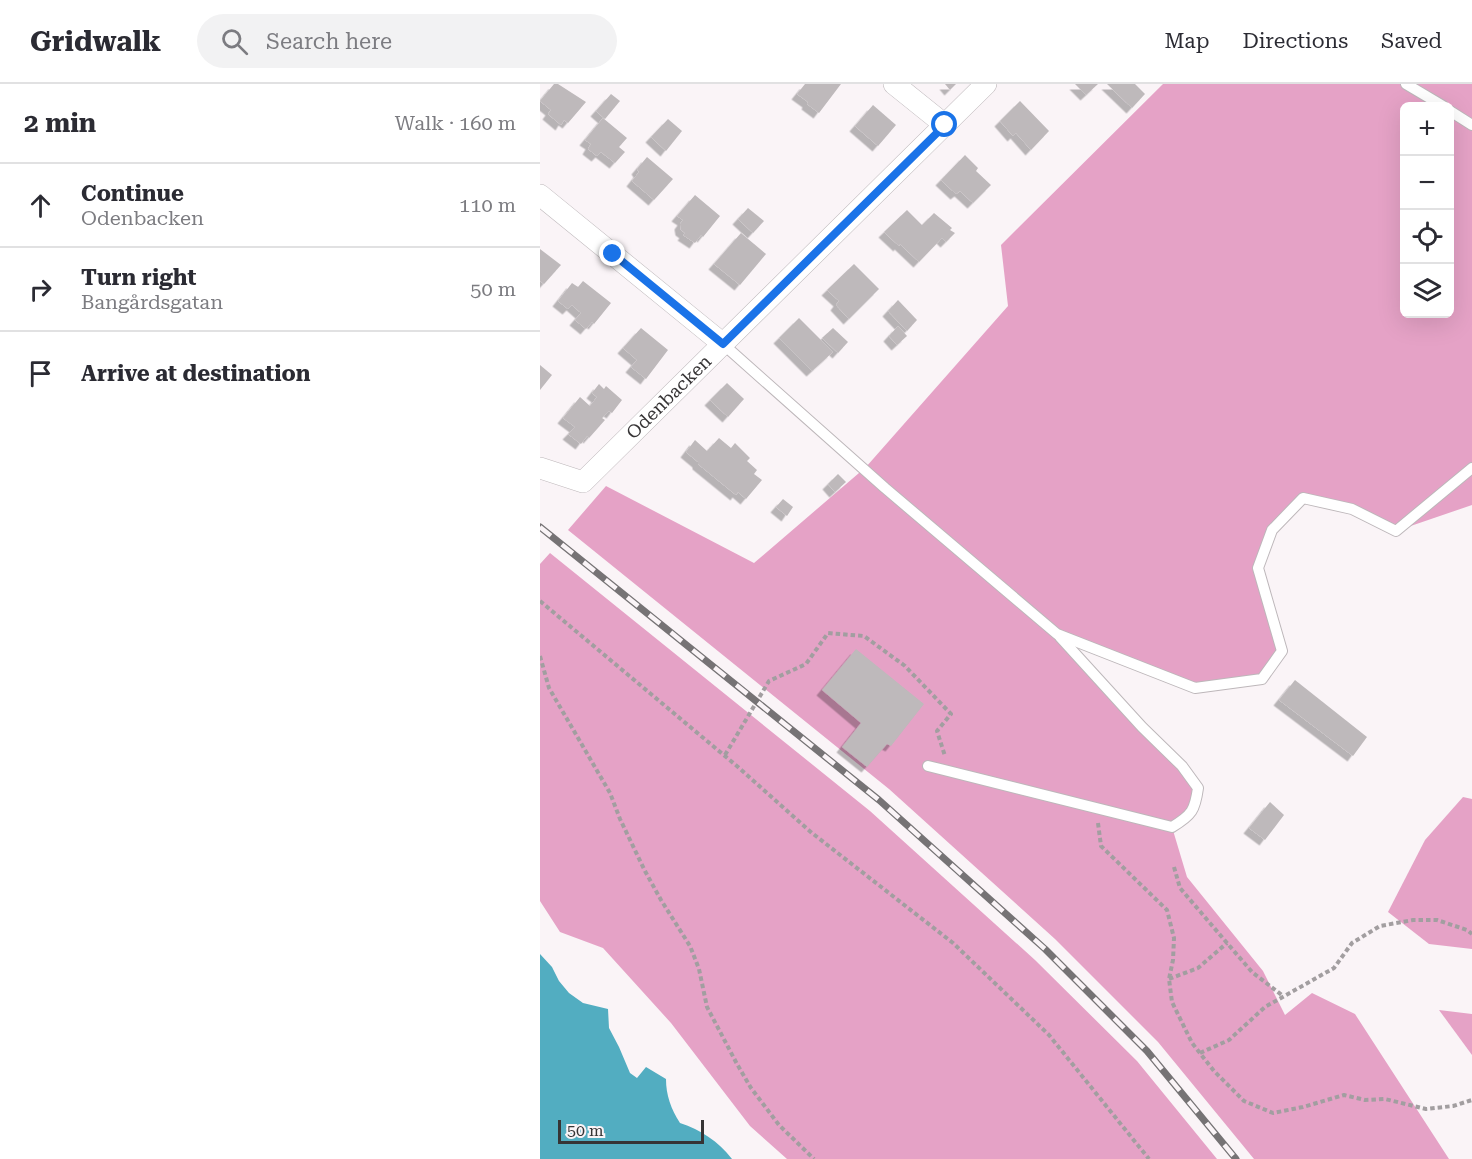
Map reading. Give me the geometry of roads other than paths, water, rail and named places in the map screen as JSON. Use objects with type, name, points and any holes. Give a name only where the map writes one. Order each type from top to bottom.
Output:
[{"type":"street","points":[[894,84],[945,125]]},
{"type":"street","name":"Odenbacken","points":[[540,468],[583,482],[986,84]]},
{"type":"street","points":[[540,195],[723,344]]},
{"type":"lane","points":[[1406,84],[1436,102]]},
{"type":"lane","points":[[1454,114],[1472,125]]},
{"type":"lane","points":[[723,344],[1057,634],[1142,727],[1182,765],[1198,788],[1196,805],[1186,819],[1172,827],[928,765]]},
{"type":"lane","points":[[1057,634],[1195,688],[1262,679],[1282,651],[1258,568],[1272,530],[1303,498],[1352,510],[1396,531],[1472,468]]},
{"type":"water","points":[[540,954],[552,967],[559,981],[569,993],[583,1003],[608,1009],[609,1028],[630,1073],[637,1078],[646,1067],[666,1079],[670,1102],[680,1123],[709,1137],[732,1159],[540,1159]]},
{"type":"railway","points":[[540,527],[879,800],[1045,949],[1147,1051],[1236,1159]]}]
